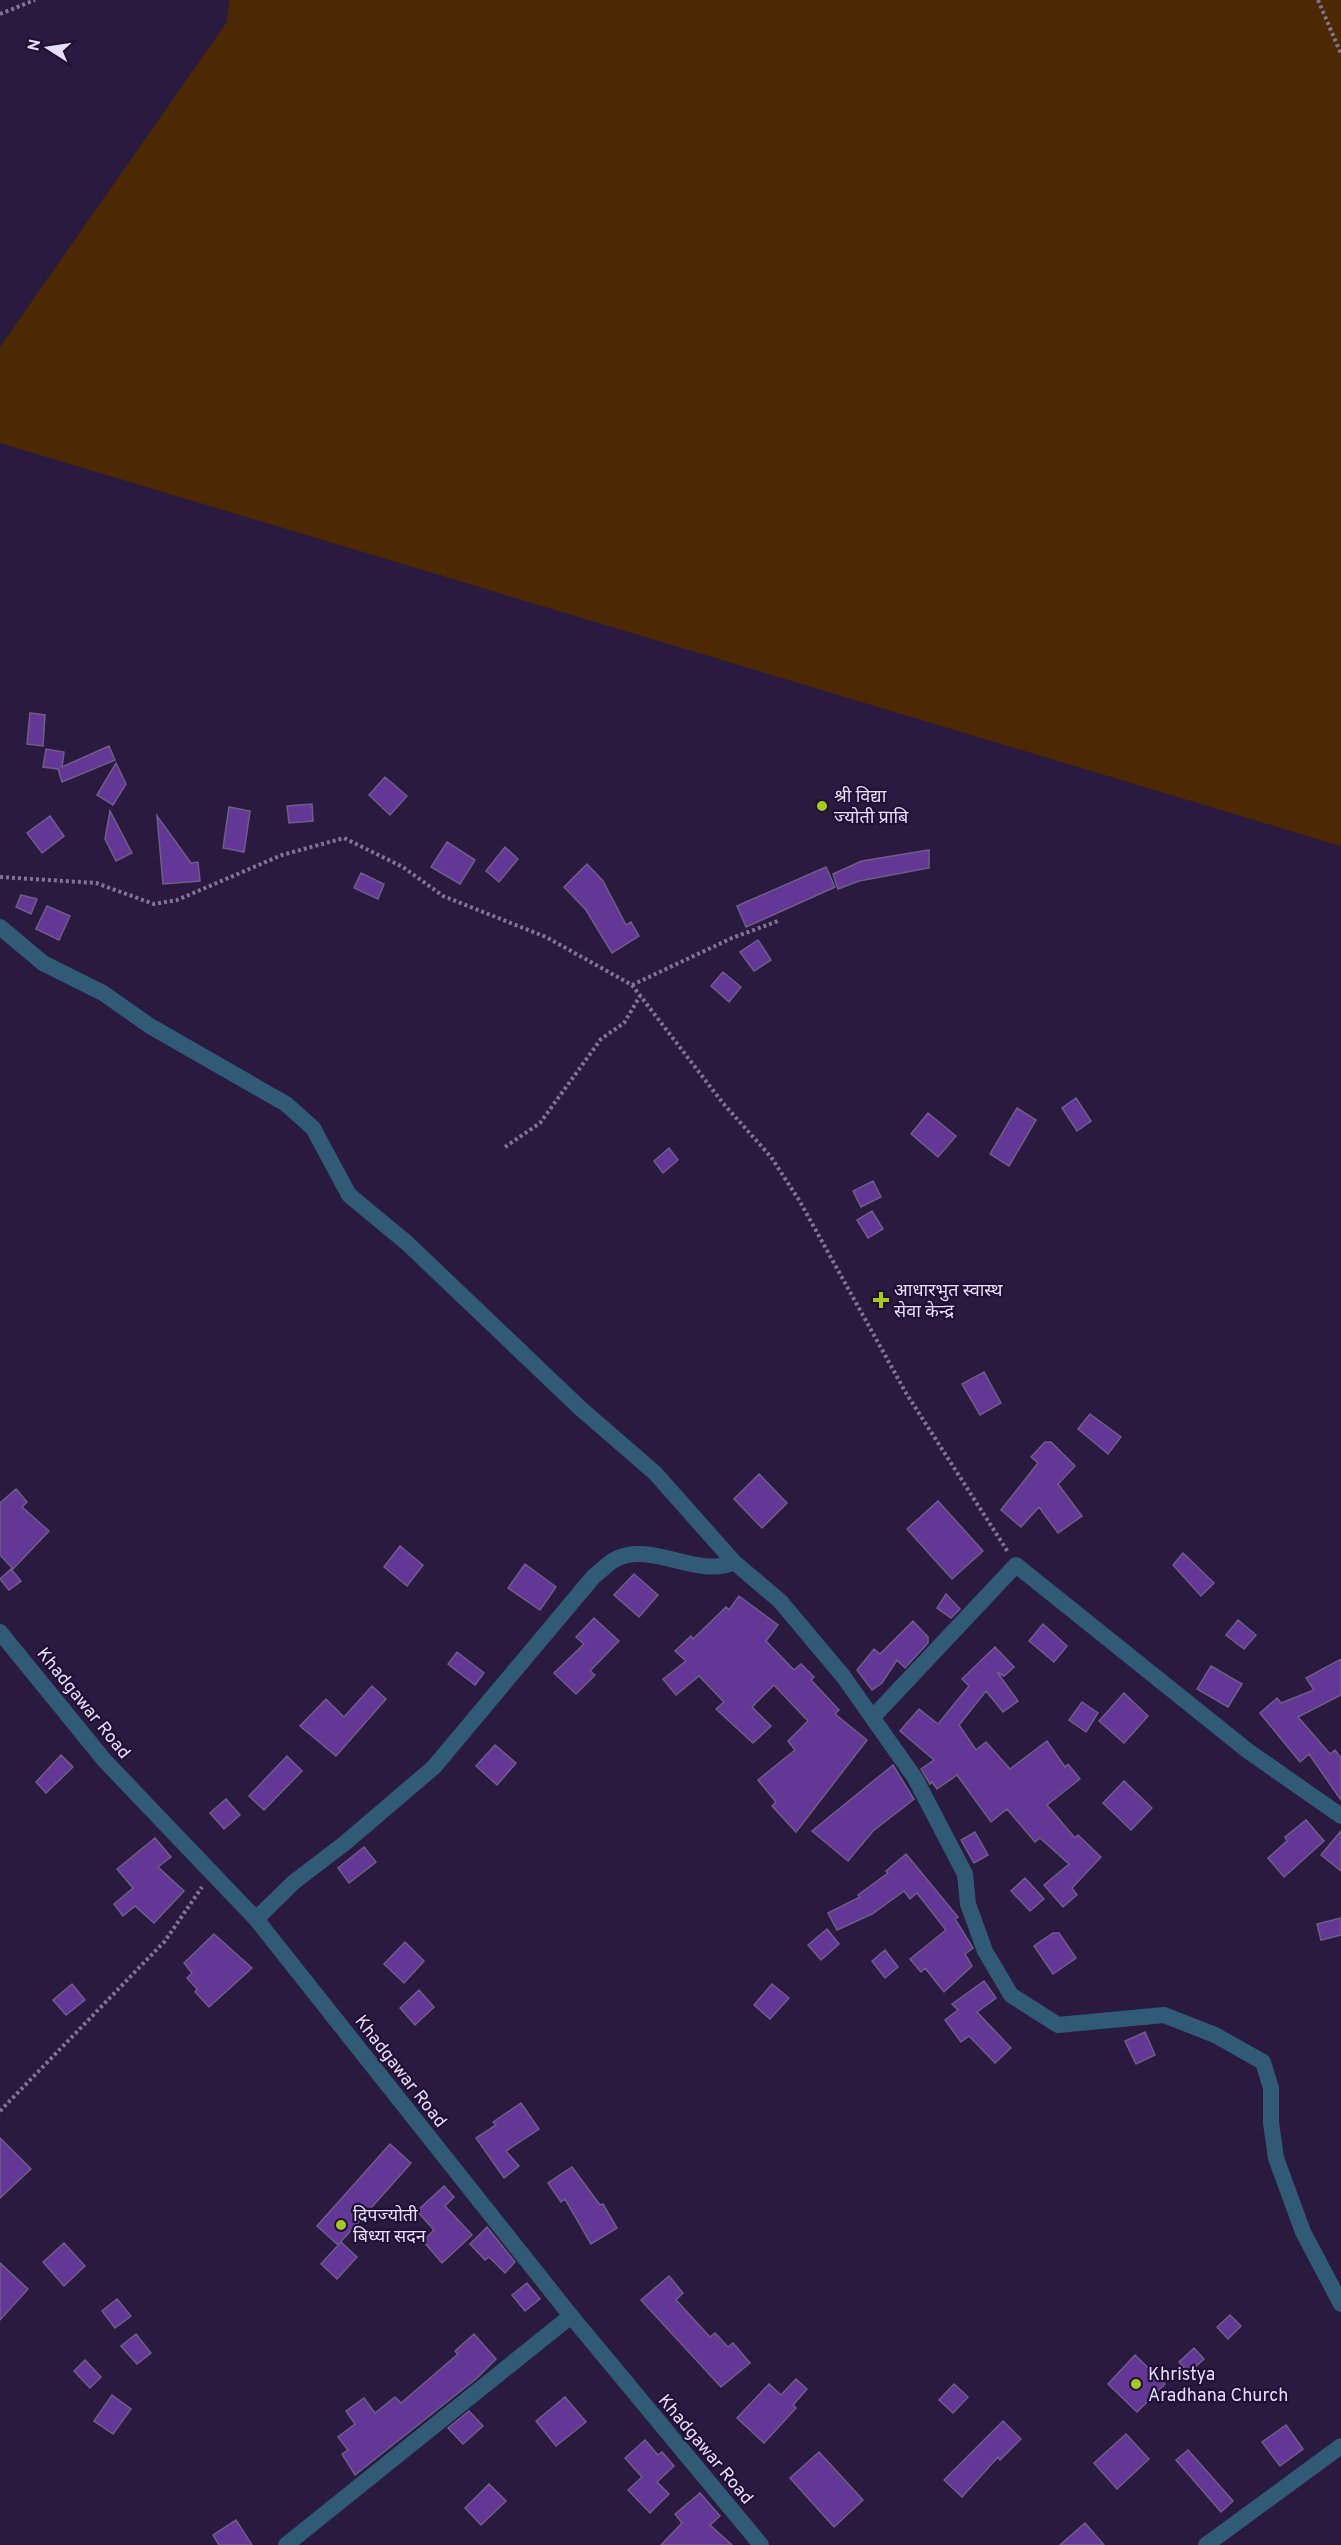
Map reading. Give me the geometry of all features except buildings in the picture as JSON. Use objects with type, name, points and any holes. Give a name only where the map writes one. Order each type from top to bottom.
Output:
[{"type":"street","points":[[0,927],[43,963],[103,993],[150,1026],[286,1104],[313,1128],[330,1165],[349,1195],[408,1243],[580,1408],[655,1473],[734,1562],[780,1601],[843,1676],[915,1778],[965,1874],[969,1904],[985,1951],[1011,1995],[1058,2025],[1164,2015],[1215,2035],[1263,2062],[1271,2088],[1271,2123],[1276,2158],[1303,2232],[1341,2304]]},
{"type":"street","points":[[256,1919],[294,1882],[345,1844],[434,1767],[594,1576],[616,1559],[635,1554],[699,1565],[726,1565],[734,1562]]},
{"type":"street","points":[[873,1717],[1016,1565],[1248,1751],[1341,1816]]},
{"type":"street","name":"Khadgawar Road","points":[[0,1632],[105,1761],[210,1874],[256,1919],[571,2316],[761,2545]]},
{"type":"street","points":[[286,2545],[571,2316]]},
{"type":"street","points":[[1206,2545],[1341,2446]]},
{"type":"path","points":[[0,14],[35,0]]},
{"type":"path","points":[[1318,0],[1341,54]]},
{"type":"path","points":[[0,878],[96,883],[154,904],[177,900],[282,855],[344,838],[403,867],[443,896],[546,938],[632,985],[722,1102],[771,1157],[799,1200],[906,1393],[1016,1565]]},
{"type":"path","points":[[632,985],[732,938],[778,921]]},
{"type":"path","points":[[505,1148],[540,1123],[601,1039],[624,1023],[640,996]]},
{"type":"path","points":[[0,2111],[165,1941],[210,1874]]},
{"type":"shaded area","points":[[229,0],[1341,0],[1341,846],[0,443],[0,347],[227,22]]},
{"type":"place","name":"श्री विद्या ज्योती प्राबि","points":[[822,806]]},
{"type":"place","name":"आधारभुत स्वास्थ सेवा केन्द्र","points":[[881,1300]]},
{"type":"place","name":"दिपज्योती बिध्या सदन","points":[[341,2225]]},
{"type":"place","name":"Khristya Aradhana Church","points":[[1136,2384]]}]
